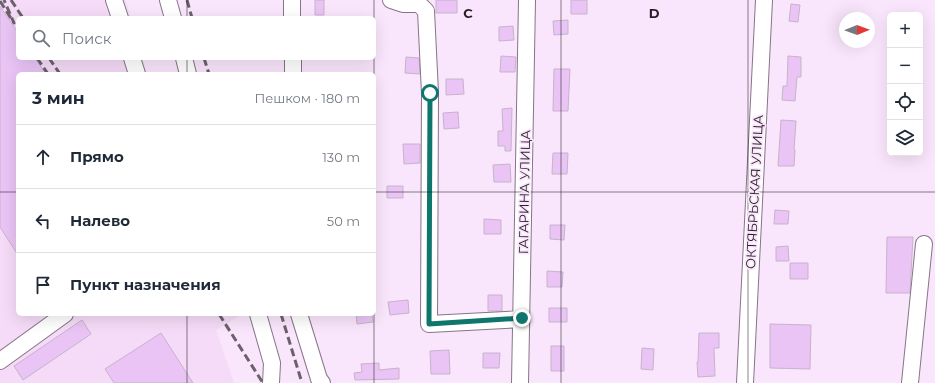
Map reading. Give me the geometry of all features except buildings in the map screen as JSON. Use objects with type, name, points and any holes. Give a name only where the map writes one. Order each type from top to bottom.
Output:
[{"type":"street","points":[[114,0],[119,16]]},
{"type":"street","points":[[168,0],[172,16]]},
{"type":"street","points":[[292,0],[292,16]]},
{"type":"street","points":[[392,0],[403,4],[419,4],[426,11],[430,93],[429,324],[522,318]]},
{"type":"street","name":"ГАГАРИНА УЛИЦА","points":[[520,383],[527,0]]},
{"type":"street","name":"ОКТЯБРЬСКАЯ УЛИЦА","points":[[745,383],[764,0]]},
{"type":"street","points":[[133,60],[136,72]]},
{"type":"street","points":[[184,60],[188,72]]},
{"type":"street","points":[[293,60],[293,72]]},
{"type":"street","points":[[910,383],[924,244]]},
{"type":"street","points":[[0,361],[62,316]]},
{"type":"street","points":[[259,316],[272,363],[271,383]]},
{"type":"street","points":[[300,316],[319,379],[322,383]]},
{"type":"shaded area","points":[[0,0],[126,0],[130,16],[16,16],[16,60],[143,60],[146,72],[16,72],[16,316],[239,316],[216,330],[234,383],[0,383]]},
{"type":"railway","points":[[0,1],[14,23],[4,0]]},
{"type":"railway","points":[[11,0],[22,16]]},
{"type":"railway","points":[[187,0],[191,16]]},
{"type":"railway","points":[[38,60],[47,72]]},
{"type":"railway","points":[[50,60],[59,72]]},
{"type":"railway","points":[[205,60],[208,72]]},
{"type":"railway","points":[[220,316],[263,383]]},
{"type":"railway","points":[[282,316],[302,383]]},
{"type":"route","points":[[430,93],[429,324],[522,318]]}]
